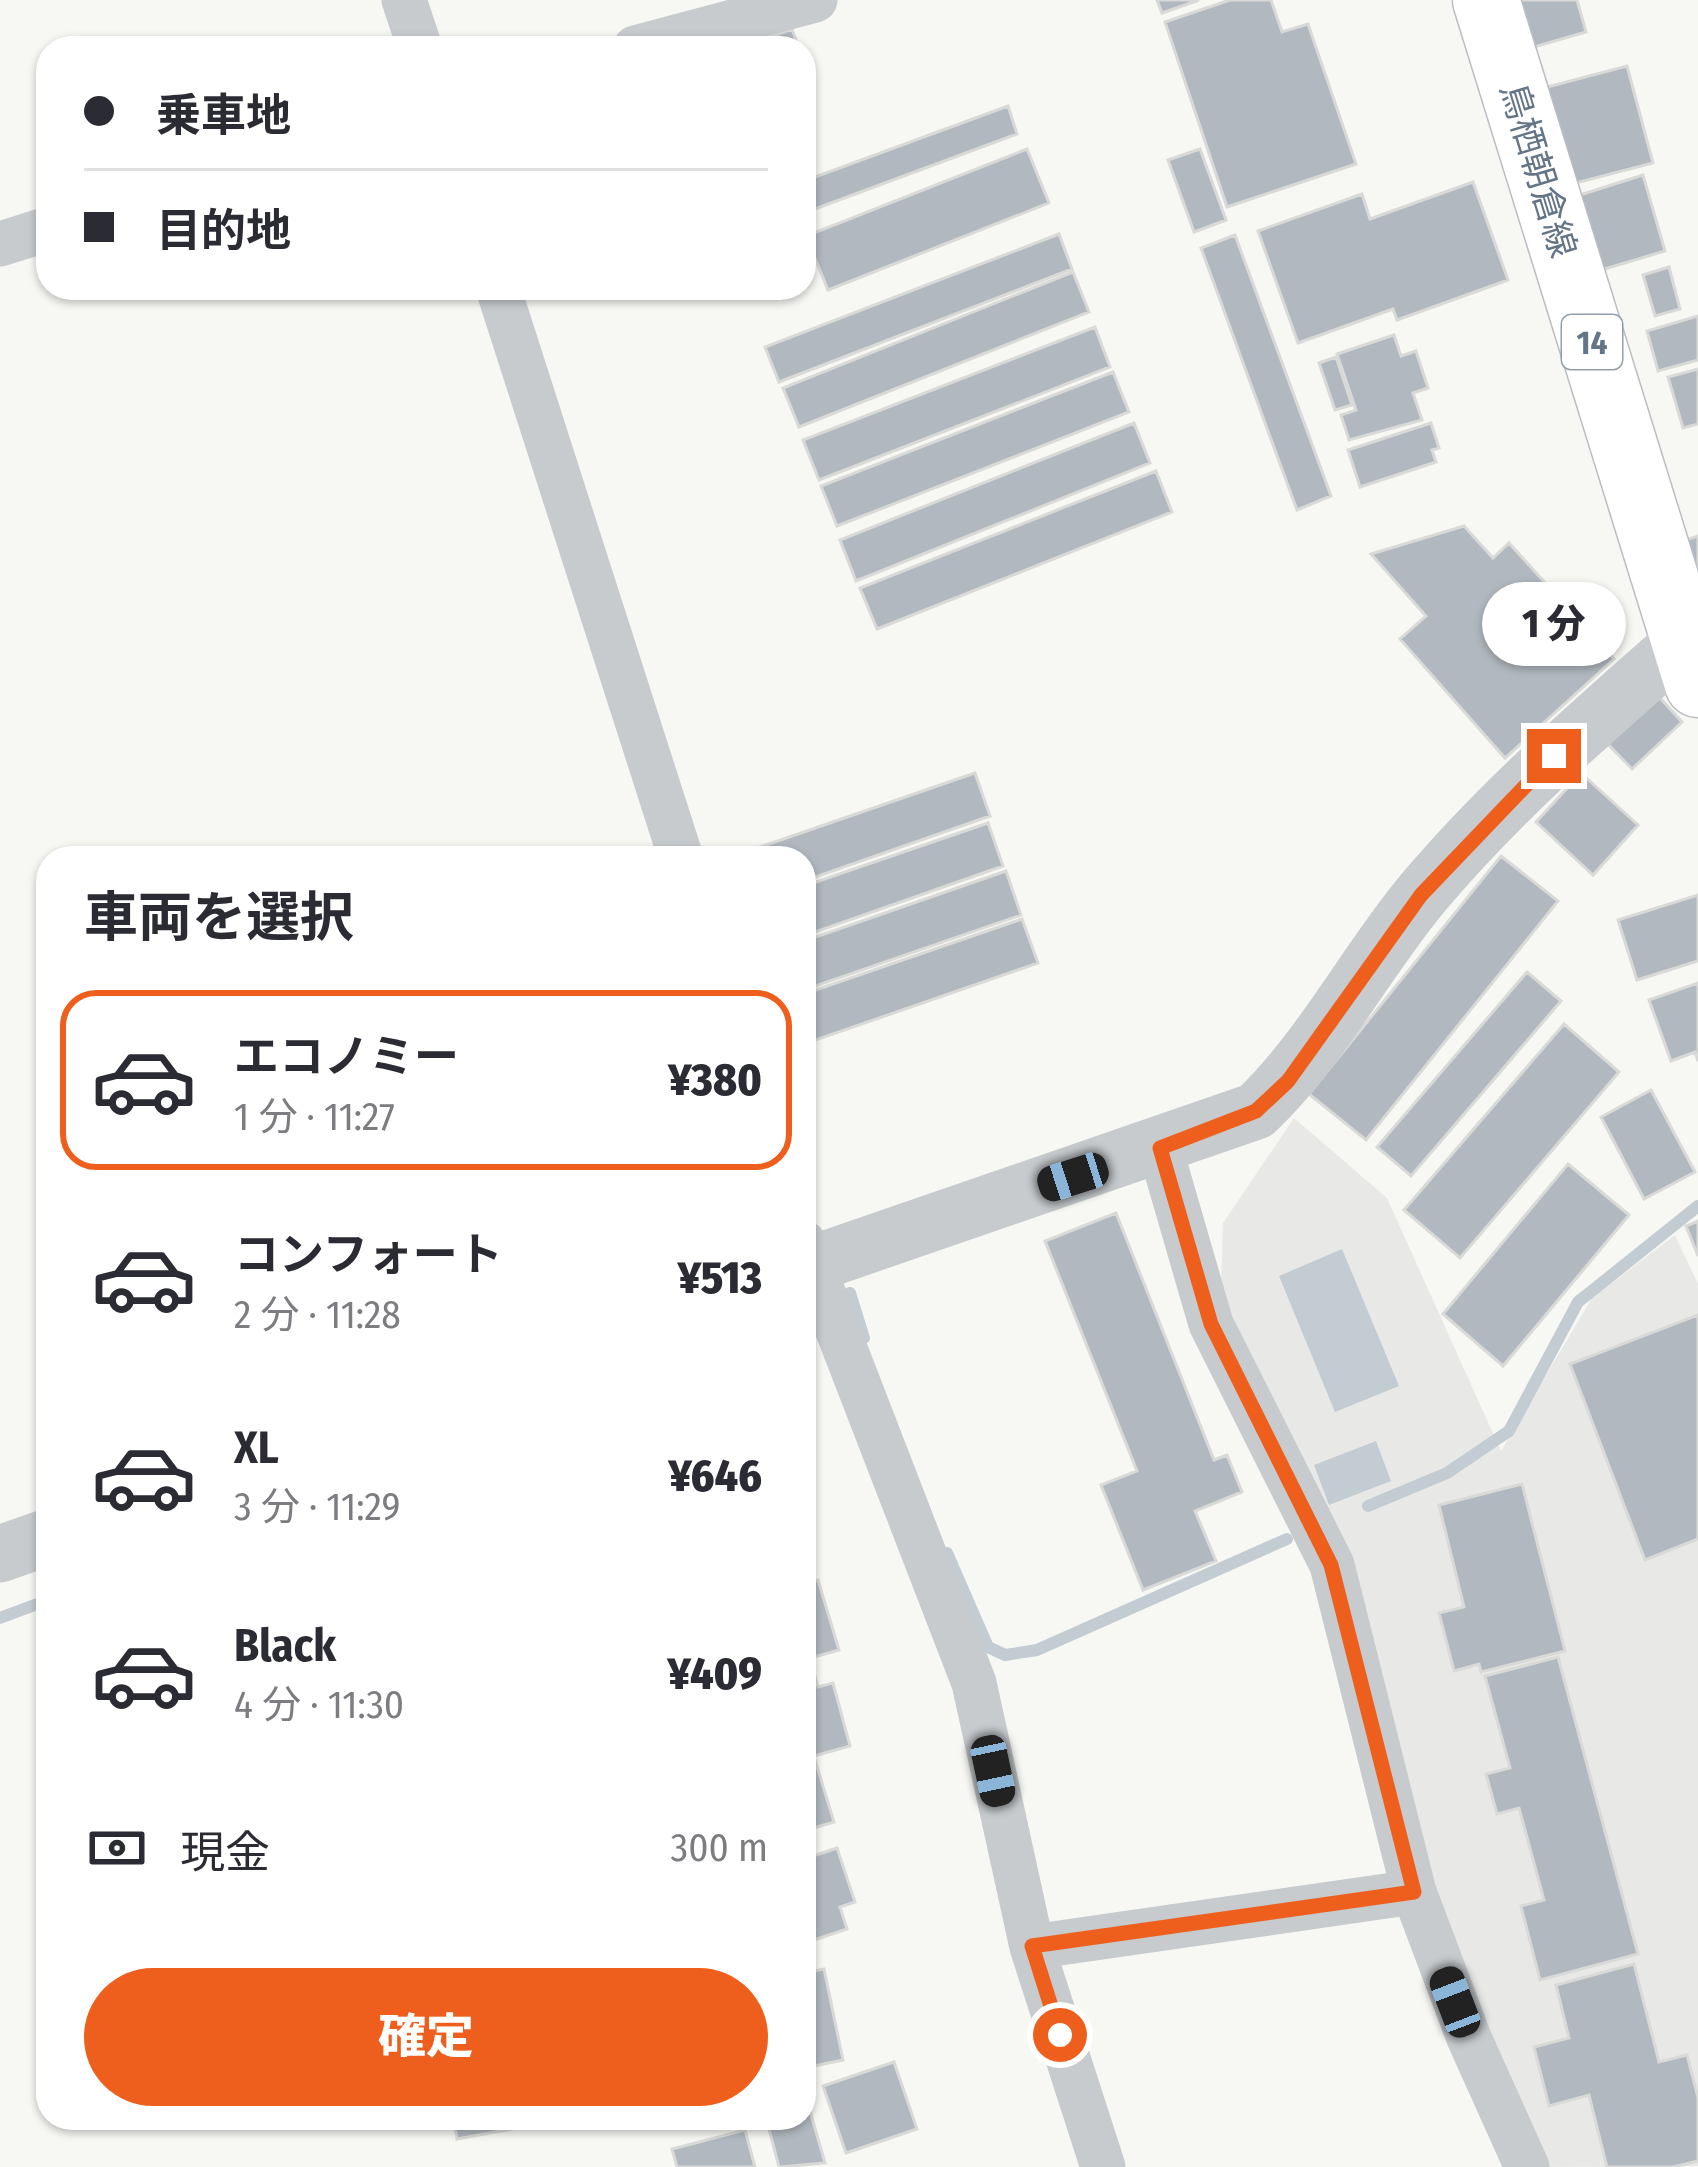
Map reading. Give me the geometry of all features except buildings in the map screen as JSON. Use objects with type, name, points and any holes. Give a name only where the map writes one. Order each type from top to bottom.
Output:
[{"type":"main road","name":"鳥栖朝倉線","points":[[1486,0],[1691,662]]},
{"type":"street","points":[[404,0],[416,36]]},
{"type":"street","points":[[663,36],[725,10],[815,0]]},
{"type":"street","points":[[0,244],[36,233]]},
{"type":"street","points":[[502,300],[677,846]]},
{"type":"street","points":[[816,1255],[1160,1148],[1256,1111],[1288,1081],[1421,895],[1522,784],[1691,662]]},
{"type":"street","points":[[1160,1148],[1211,1324],[1331,1565],[1414,1892],[1469,2038],[1528,2167]]},
{"type":"street","points":[[816,1283],[974,1683],[1032,1946],[1103,2167]]},
{"type":"street","points":[[0,1554],[36,1541]]},
{"type":"street","points":[[1032,1946],[1414,1892]]},
{"type":"shaded area","points":[[1294,1118],[1387,1198],[1501,1451],[1592,1298],[1675,1235],[1698,1284],[1698,2166],[1544,2167],[1466,1995],[1221,1284],[1223,1223]]},
{"type":"shaded area","points":[[1342,1249],[1399,1386],[1335,1412],[1279,1276]]},
{"type":"shaded area","points":[[1376,1441],[1391,1481],[1329,1505],[1314,1465]]},
{"type":"waterway","points":[[1368,1506],[1447,1473],[1509,1431],[1578,1302],[1698,1206]]},
{"type":"waterway","points":[[850,1293],[864,1338]]},
{"type":"waterway","points":[[947,1553],[988,1647],[1005,1655],[1037,1650],[1287,1539]]},
{"type":"waterway","points":[[0,1618],[36,1604]]},
{"type":"route","points":[[1060,2035],[1032,1946],[1414,1892],[1331,1565],[1211,1324],[1160,1148],[1256,1111],[1288,1081],[1421,895],[1522,784],[1554,756]]}]
